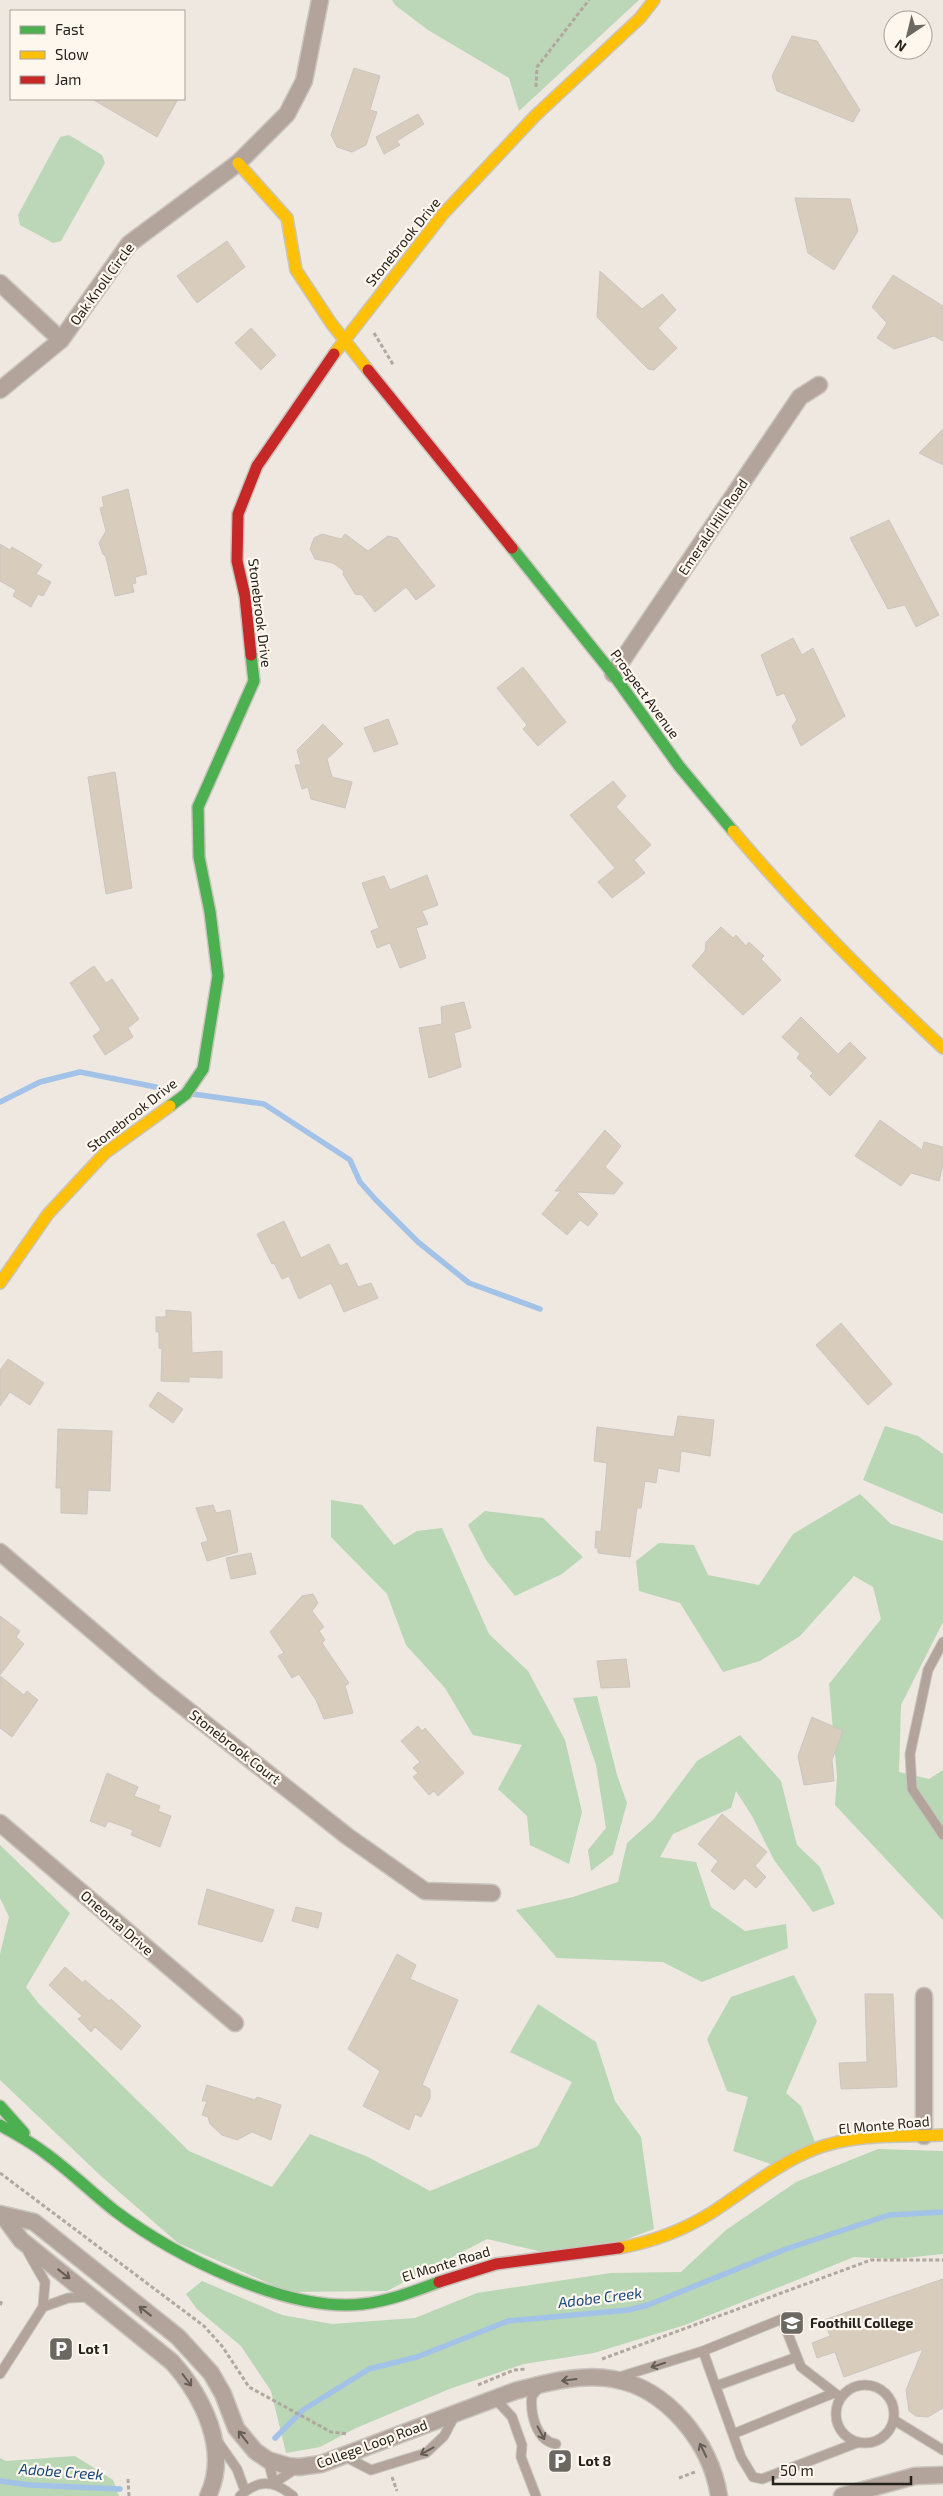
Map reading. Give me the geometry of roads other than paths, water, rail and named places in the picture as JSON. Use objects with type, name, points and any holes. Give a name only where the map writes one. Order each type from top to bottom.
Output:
[{"type":"street","name":"Oak Knoll Circle","points":[[0,283],[61,340],[129,244],[238,163],[287,114],[304,81],[320,0]]},
{"type":"street","name":"Stonebrook Drive","points":[[0,1283],[48,1214],[105,1153],[186,1094],[203,1069],[218,976],[210,912],[199,857],[198,807],[254,681],[245,596],[238,561],[238,514],[257,466],[343,340],[444,214],[535,116],[640,18],[654,0]]},
{"type":"street","points":[[238,163],[287,218],[296,270],[343,340]]},
{"type":"street","points":[[0,390],[61,340]]},
{"type":"street","name":"Prospect Avenue","points":[[343,340],[613,674],[679,766],[777,883],[880,989],[943,1048]]},
{"type":"street","name":"Emerald Hill Road","points":[[613,674],[800,398],[819,385]]},
{"type":"street","name":"Stonebrook Court","points":[[0,1552],[156,1685],[347,1836],[425,1891],[492,1893]]},
{"type":"street","name":"Oneonta Drive","points":[[0,1823],[235,2023]]},
{"type":"street","points":[[924,1996],[924,2136]]},
{"type":"street","name":"El Monte Road","points":[[0,2106],[35,2146]]},
{"type":"street","name":"El Monte Road","points":[[0,2125],[35,2146],[118,2212],[178,2252],[208,2267],[273,2292],[336,2304],[361,2304],[385,2300],[464,2272],[497,2263],[641,2244],[696,2223],[766,2175],[817,2148],[844,2141],[943,2135]]},
{"type":"street","name":"College Loop Road","points":[[2,2215],[20,2240],[172,2362],[186,2378],[196,2393],[212,2435],[215,2470],[208,2496]]},
{"type":"street","name":"College Loop Road","points":[[2,2215],[34,2222],[178,2337],[211,2373],[243,2439],[268,2460],[299,2467],[321,2464],[492,2399],[542,2384],[577,2379],[613,2379],[646,2391],[664,2403],[684,2422],[700,2444],[719,2494]]},
{"type":"street","points":[[842,2496],[915,2476],[943,2475]]},
{"type":"lane","points":[[943,1642],[928,1670],[910,1754],[912,1789],[943,1835]]},
{"type":"lane","points":[[0,2374],[43,2307],[46,2289],[43,2275],[20,2240]]},
{"type":"lane","points":[[43,2307],[68,2298],[92,2296]]},
{"type":"lane","points":[[613,2379],[703,2352],[782,2319],[801,2367],[837,2395]]},
{"type":"lane","points":[[703,2352],[741,2457],[753,2477],[762,2479],[859,2442],[877,2440],[890,2428],[894,2420],[894,2410],[891,2400],[876,2387],[866,2384],[856,2386],[733,2434]]},
{"type":"lane","points":[[716,2386],[797,2357]]},
{"type":"lane","points":[[542,2384],[532,2396],[533,2416],[542,2437],[547,2443],[556,2444]]},
{"type":"lane","points":[[837,2395],[836,2411],[838,2425],[843,2433],[859,2442]]},
{"type":"lane","points":[[492,2399],[501,2405],[512,2417],[522,2445],[522,2457],[536,2496]]},
{"type":"lane","points":[[344,2456],[372,2470],[426,2453],[444,2436],[456,2413]]},
{"type":"lane","points":[[894,2420],[943,2450]]},
{"type":"lane","points":[[212,2435],[237,2469],[242,2494],[258,2484],[274,2483],[299,2467]]},
{"type":"lane","points":[[268,2460],[274,2483],[293,2496]]},
{"type":"waterway","points":[[0,1102],[40,1082],[80,1072],[156,1087]]},
{"type":"waterway","points":[[193,1094],[264,1104],[350,1160],[360,1182],[376,1200],[418,1242],[469,1283],[540,1309]]},
{"type":"waterway","name":"Adobe Creek","points":[[275,2438],[303,2410],[369,2369],[417,2357],[508,2321],[628,2310],[648,2305],[786,2249],[889,2215],[943,2212]]},
{"type":"waterway","name":"Adobe Creek","points":[[0,2481],[30,2485],[120,2489]]},
{"type":"place","name":"Foothill College","points":[[792,2323]]},
{"type":"place","name":"Lot 1","points":[[61,2349]]},
{"type":"place","name":"Lot 8","points":[[560,2461]]}]
